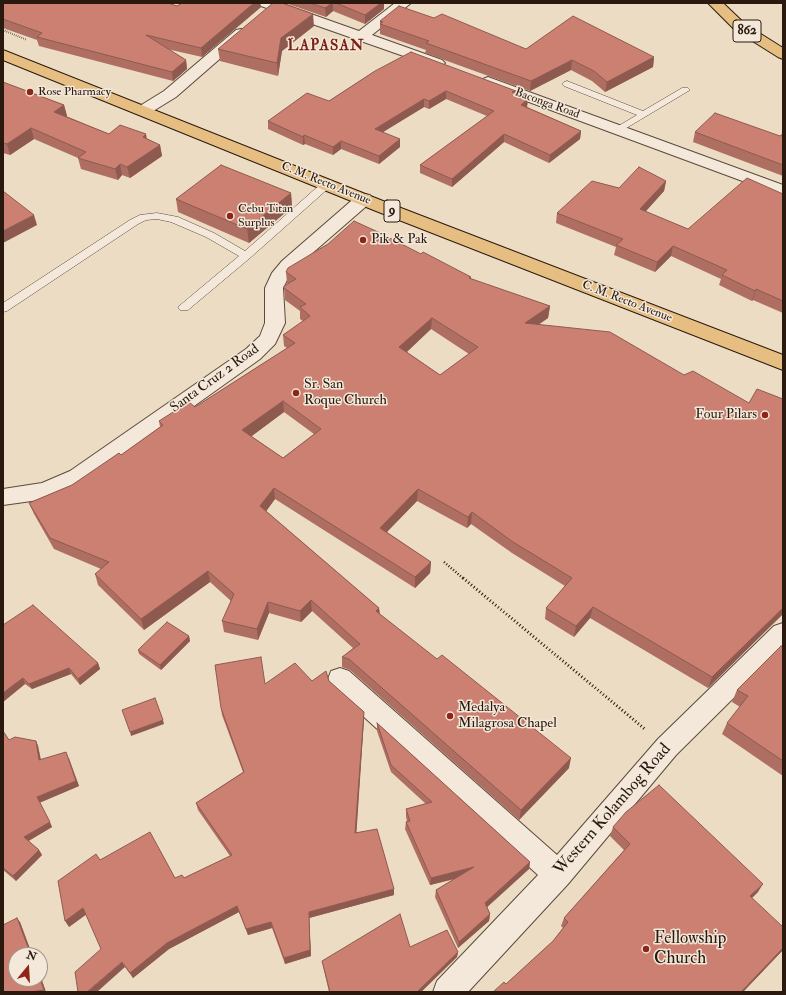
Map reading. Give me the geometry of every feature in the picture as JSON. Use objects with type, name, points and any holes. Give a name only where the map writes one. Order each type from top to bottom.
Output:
[{"type":"main road","name":"862","points":[[715,3],[740,27],[783,54]]},
{"type":"main road","name":"C. M. Recto Avenue","points":[[5,58],[144,110],[364,199],[783,363]]},
{"type":"street","points":[[362,36],[404,3]]},
{"type":"street","points":[[267,8],[362,36],[450,68]]},
{"type":"street","points":[[144,110],[170,94],[250,25]]},
{"type":"street","name":"Baconga Road","points":[[472,76],[783,191]]},
{"type":"street","name":"Santa Cruz 2 Road","points":[[3,497],[46,491],[78,477],[253,354],[268,339],[275,323],[274,288],[279,277],[288,265],[364,199]]},
{"type":"street","name":"Western Kolambog Road","points":[[448,992],[558,874],[666,747],[783,633]]},
{"type":"street","points":[[340,679],[558,874]]},
{"type":"lane","points":[[567,84],[643,114]]},
{"type":"lane","points":[[618,130],[685,90]]},
{"type":"lane","points":[[184,308],[246,256],[327,184]]},
{"type":"lane","points":[[3,308],[134,222],[144,217],[157,216],[174,219],[210,235],[246,256]]},
{"type":"path","points":[[3,30],[27,40]]},
{"type":"path","points":[[444,562],[666,747]]},
{"type":"building","points":[[3,3],[168,3],[177,6],[182,3],[254,3],[201,48],[146,35],[186,60],[172,72],[37,37],[42,33],[3,19]]},
{"type":"building","points":[[273,3],[282,3],[313,14],[281,38],[277,63],[218,49]]},
{"type":"building","points":[[310,3],[332,3],[325,8]]},
{"type":"building","points":[[336,3],[381,3],[365,15]]},
{"type":"building","points":[[399,6],[434,18],[442,14],[526,49],[573,16],[654,57],[607,82],[594,71],[572,60],[531,81],[426,43],[429,41],[380,24],[383,22],[380,21]]},
{"type":"building","points":[[411,52],[516,91],[512,92],[528,99],[521,105],[581,131],[550,155],[504,134],[452,179],[420,165],[494,111],[446,91],[429,101],[424,99],[375,129],[400,139],[379,156],[341,141],[333,147],[304,135],[303,137],[268,121],[307,93],[329,101],[375,71]]},
{"type":"building","points":[[3,82],[64,105],[54,112],[109,134],[120,125],[146,134],[143,137],[160,145],[127,167],[120,164],[115,169],[78,158],[86,152],[31,128],[7,144],[3,143]]},
{"type":"building","points":[[715,113],[780,136],[783,134],[783,165],[695,132]]},
{"type":"building","points":[[221,165],[291,193],[247,229],[176,199]]},
{"type":"building","points":[[639,167],[666,181],[640,209],[688,229],[747,178],[783,194],[783,301],[756,289],[755,291],[722,275],[727,270],[673,246],[657,262],[616,245],[623,239],[557,213],[592,181],[619,188]]},
{"type":"building","points":[[3,191],[34,215],[3,231]]},
{"type":"building","points":[[354,221],[421,254],[423,252],[471,277],[469,278],[550,306],[525,323],[610,332],[684,375],[693,371],[749,403],[757,389],[783,399],[783,608],[712,677],[593,607],[576,626],[546,608],[572,578],[513,542],[472,512],[468,517],[418,489],[380,528],[431,562],[415,577],[274,488],[260,506],[379,608],[376,611],[437,659],[442,655],[571,758],[521,810],[349,659],[342,657],[360,644],[311,600],[300,611],[268,602],[257,629],[222,621],[234,594],[208,571],[141,619],[95,574],[109,562],[50,538],[29,503],[72,485],[119,453],[121,455],[163,425],[159,421],[189,402],[195,407],[295,343],[283,335],[310,316],[300,307],[306,304],[284,288],[284,286],[296,279],[286,272],[288,268],[328,244]],"holes":[[[432,318],[478,347],[440,375],[399,347]],[[283,401],[321,429],[283,458],[242,430]]]},
{"type":"building","points":[[33,605],[98,663],[78,679],[69,668],[29,684],[23,678],[3,693],[3,625]]},
{"type":"building","points":[[167,622],[189,636],[160,665],[138,650]]},
{"type":"building","points":[[781,646],[783,647],[783,761],[727,723],[748,696],[737,690]]},
{"type":"building","points":[[261,657],[265,684],[295,663],[312,681],[326,671],[329,681],[364,712],[355,833],[377,829],[394,889],[309,912],[310,950],[284,958],[271,922],[246,929],[237,906],[167,943],[130,973],[122,962],[87,992],[78,992],[75,972],[101,949],[83,908],[65,921],[58,881],[96,854],[100,860],[150,832],[175,878],[182,875],[184,878],[232,855],[196,803],[244,772],[221,708],[215,665]]},
{"type":"building","points":[[155,698],[163,720],[130,732],[122,710]]},
{"type":"building","points":[[377,723],[530,862],[485,903],[490,914],[459,942],[436,890],[474,867],[431,878],[406,822],[410,821],[406,809],[432,802],[391,765]]},
{"type":"building","points":[[3,731],[9,740],[15,737],[36,741],[39,760],[66,752],[76,781],[37,797],[50,822],[24,837],[39,850],[13,876],[3,868]]},
{"type":"building","points":[[659,785],[763,884],[750,896],[783,927],[783,948],[741,992],[493,992],[504,982],[506,984],[553,941],[568,922],[564,918],[630,844],[613,827],[626,812]]},
{"type":"building","points":[[400,914],[410,947],[447,930],[458,952],[417,992],[330,992],[322,961]]},
{"type":"building","points":[[17,918],[28,947],[8,947],[8,987],[43,987],[44,990],[31,992],[3,992],[3,925]]},
{"type":"place","name":"Rose Pharmacy","points":[[30,92]]},
{"type":"place","name":"Cebu Titan Surplus","points":[[230,216]]},
{"type":"place","name":"Pik & Pak","points":[[363,240]]},
{"type":"place","name":"Sr. San Roque Church","points":[[296,393]]},
{"type":"place","name":"Four Pilars","points":[[765,415]]},
{"type":"place","name":"Medalya Milagrosa Chapel","points":[[450,716]]},
{"type":"place","name":"Fellowship Church","points":[[646,949]]},
{"type":"district","name":"LAPASAN","points":[[326,47]]}]
